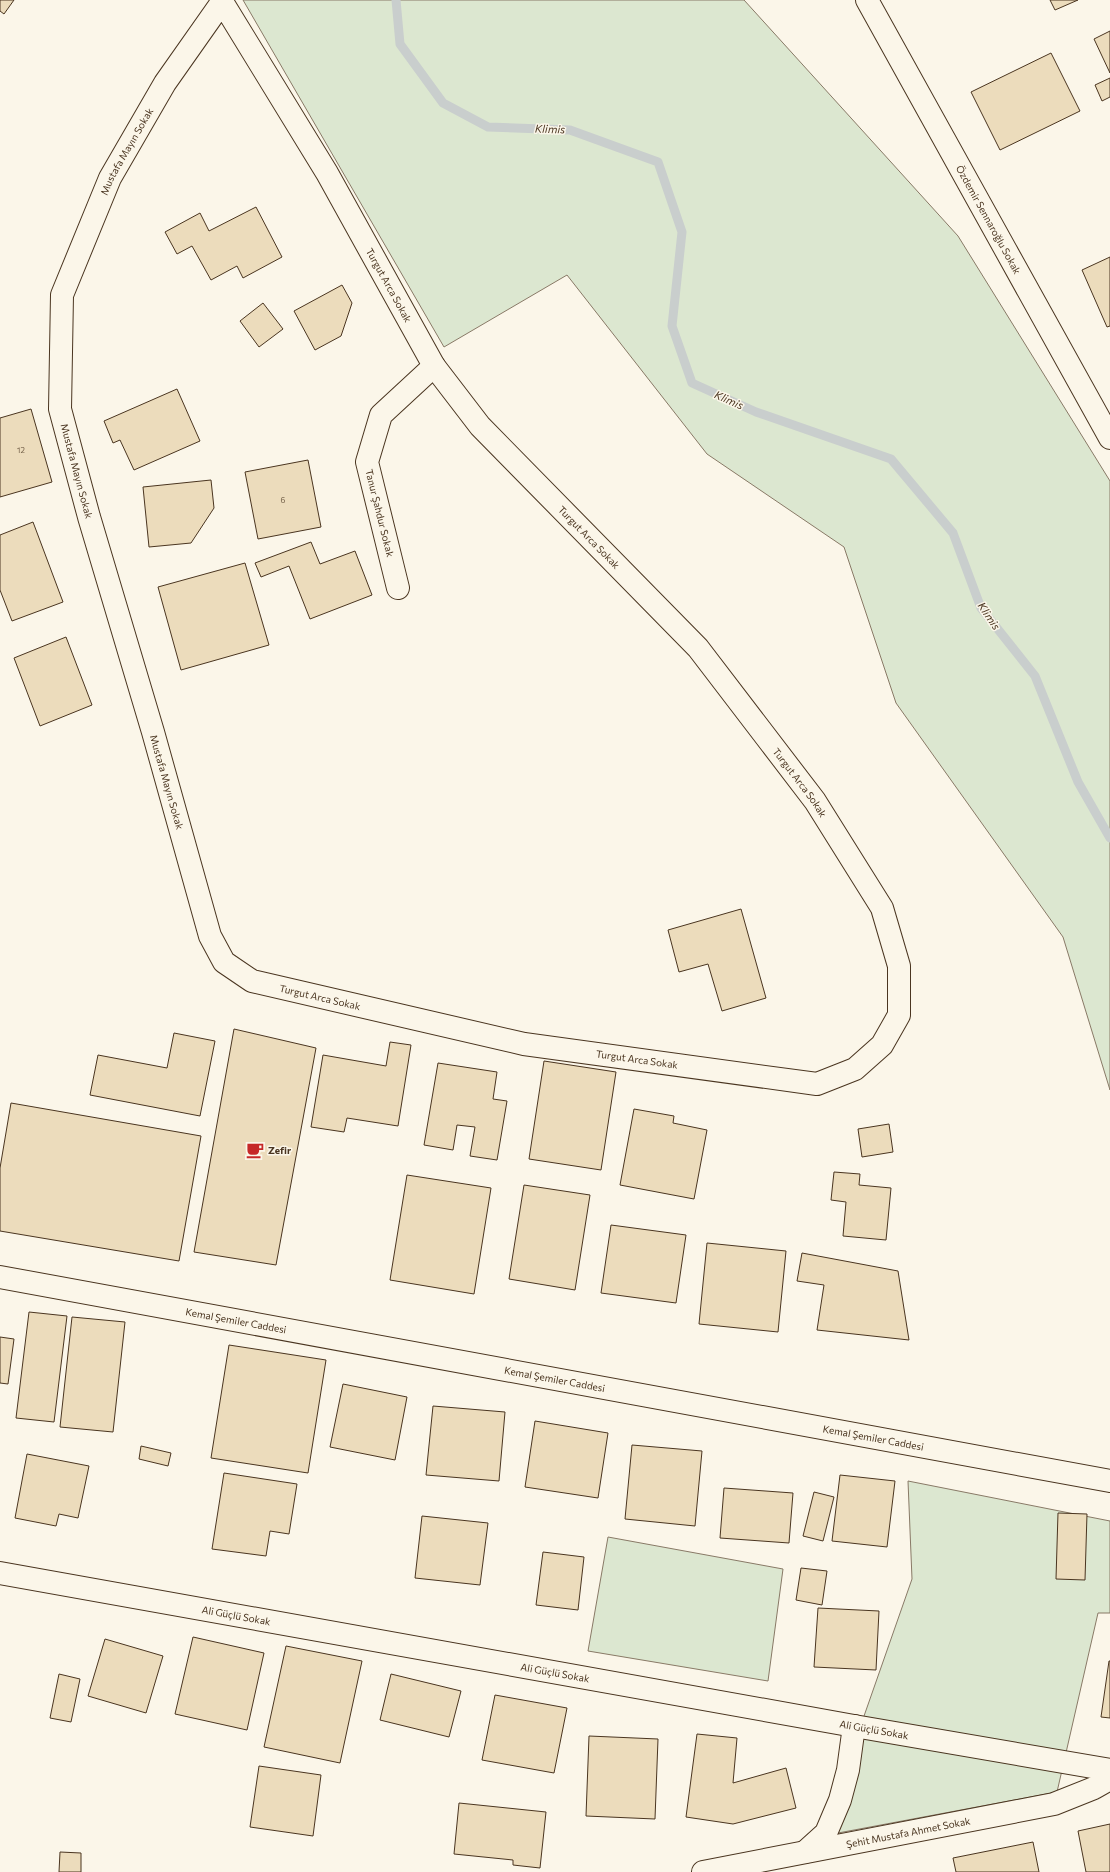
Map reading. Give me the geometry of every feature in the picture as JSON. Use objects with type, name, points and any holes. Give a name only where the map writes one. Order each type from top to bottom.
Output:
[{"type":"street","name":"Özdemir Sennaroğlu Sokak","points":[[867,0],[1110,438]]},
{"type":"street","name":"Turgut Arca Sokak","points":[[221,1],[327,173],[434,366],[480,426],[698,648],[815,801],[882,908],[899,966],[899,1016],[882,1045],[855,1069],[817,1084],[524,1044],[252,981],[224,962]]},
{"type":"street","name":"Mustafa Mayın Sokak","points":[[221,1],[165,82],[110,178],[62,295],[60,409],[210,936],[224,962]]},
{"type":"street","name":"Tanur Şahdur Sokak","points":[[398,588],[367,462],[381,415],[434,366]]},
{"type":"street","name":"Kemal Şemiler Caddesi","points":[[0,1278],[1110,1481]]},
{"type":"street","name":"Ali Güçlü Sokak","points":[[0,1573],[854,1726],[1110,1770]]},
{"type":"street","points":[[805,1852],[826,1833],[840,1800],[848,1770],[854,1726]]},
{"type":"street","name":"Şehit Mustafa Ahmet Sokak","points":[[703,1872],[1054,1804],[1094,1788],[1110,1779]]},
{"type":"green space","points":[[243,0],[744,0],[958,236],[1110,481],[1110,1090],[1063,937],[896,703],[844,547],[707,454],[567,275],[444,347]]},
{"type":"green space","points":[[908,1481],[1110,1521],[1110,1613],[1098,1613],[1057,1792],[822,1836],[912,1579]]},
{"type":"green space","points":[[608,1537],[783,1569],[768,1681],[588,1651]]},
{"type":"building","points":[[0,0],[14,0],[4,14],[0,11]]},
{"type":"building","points":[[1050,0],[1078,0],[1055,10]]},
{"type":"building","points":[[1110,31],[1110,73],[1094,39]]},
{"type":"building","points":[[1051,53],[1080,111],[1000,150],[971,92]]},
{"type":"building","points":[[1110,78],[1110,97],[1102,101],[1095,85]]},
{"type":"building","points":[[256,207],[282,257],[243,278],[237,266],[211,280],[192,246],[177,254],[165,232],[200,213],[209,231]]},
{"type":"building","points":[[1110,257],[1110,326],[1107,327],[1082,270]]},
{"type":"building","points":[[342,285],[352,303],[341,336],[315,350],[294,311]]},
{"type":"building","points":[[263,303],[283,329],[259,347],[240,321]]},
{"type":"building","points":[[177,389],[200,441],[134,470],[120,440],[113,443],[104,421]]},
{"type":"building","points":[[31,409],[52,482],[0,497],[0,418]]},
{"type":"building","points":[[308,460],[321,527],[258,539],[245,472]]},
{"type":"building","points":[[211,480],[214,508],[191,543],[149,547],[143,487]]},
{"type":"building","points":[[33,522],[63,602],[12,621],[0,590],[0,535]]},
{"type":"building","points":[[311,542],[320,564],[355,551],[372,595],[310,619],[289,566],[261,577],[255,563]]},
{"type":"building","points":[[245,563],[269,645],[181,670],[158,587]]},
{"type":"building","points":[[66,637],[92,705],[40,726],[14,658]]},
{"type":"building","points":[[741,909],[766,998],[722,1011],[708,964],[679,972],[668,930]]},
{"type":"building","name":"Zefir","points":[[234,1029],[316,1048],[276,1265],[194,1252]]},
{"type":"building","points":[[174,1033],[215,1041],[200,1116],[90,1095],[98,1055],[167,1068]]},
{"type":"building","points":[[390,1042],[411,1045],[398,1126],[347,1118],[344,1132],[311,1127],[323,1055],[386,1066]]},
{"type":"building","points":[[544,1061],[616,1072],[601,1170],[529,1159]]},
{"type":"building","points":[[438,1063],[497,1072],[493,1099],[507,1101],[497,1160],[470,1156],[475,1127],[457,1125],[453,1150],[424,1145]]},
{"type":"building","points":[[11,1103],[201,1136],[179,1261],[0,1231],[0,1168]]},
{"type":"building","points":[[634,1109],[674,1116],[673,1123],[707,1130],[694,1199],[620,1185]]},
{"type":"building","points":[[889,1124],[893,1152],[862,1157],[858,1129]]},
{"type":"building","points":[[834,1172],[860,1174],[859,1185],[891,1188],[886,1240],[843,1236],[846,1202],[831,1200]]},
{"type":"building","points":[[407,1175],[491,1188],[474,1294],[390,1280]]},
{"type":"building","points":[[524,1185],[590,1195],[575,1290],[509,1279]]},
{"type":"building","points":[[611,1225],[686,1235],[676,1303],[601,1293]]},
{"type":"building","points":[[707,1243],[786,1251],[778,1332],[699,1324]]},
{"type":"building","points":[[802,1253],[898,1271],[909,1340],[817,1330],[824,1285],[797,1281]]},
{"type":"building","points":[[29,1312],[67,1316],[54,1422],[16,1418]]},
{"type":"building","points":[[72,1317],[125,1322],[113,1432],[60,1427]]},
{"type":"building","points":[[0,1337],[14,1339],[8,1384],[0,1383]]},
{"type":"building","points":[[229,1345],[326,1360],[308,1473],[211,1458]]},
{"type":"building","points":[[343,1384],[407,1397],[395,1460],[330,1447]]},
{"type":"building","points":[[433,1406],[505,1412],[499,1481],[426,1475]]},
{"type":"building","points":[[535,1421],[608,1433],[598,1498],[525,1487]]},
{"type":"building","points":[[632,1445],[702,1451],[695,1526],[625,1519]]},
{"type":"building","points":[[141,1446],[171,1453],[168,1466],[139,1459]]},
{"type":"building","points":[[27,1454],[89,1466],[78,1518],[59,1514],[56,1526],[15,1518]]},
{"type":"building","points":[[224,1473],[297,1484],[289,1534],[270,1531],[266,1556],[212,1549]]},
{"type":"building","points":[[840,1475],[895,1481],[887,1547],[832,1541]]},
{"type":"building","points":[[724,1488],[793,1493],[789,1543],[720,1538]]},
{"type":"building","points":[[814,1492],[834,1497],[823,1541],[803,1536]]},
{"type":"building","points":[[1058,1513],[1087,1514],[1085,1580],[1056,1579]]},
{"type":"building","points":[[422,1516],[488,1523],[480,1585],[415,1578]]},
{"type":"building","points":[[543,1552],[584,1557],[578,1610],[536,1605]]},
{"type":"building","points":[[801,1568],[827,1571],[822,1605],[796,1600]]},
{"type":"building","points":[[818,1608],[879,1611],[876,1670],[814,1667]]},
{"type":"building","points":[[193,1637],[264,1653],[247,1730],[175,1714]]},
{"type":"building","points":[[105,1639],[163,1656],[146,1713],[88,1696]]},
{"type":"building","points":[[286,1646],[362,1661],[340,1763],[264,1747]]},
{"type":"building","points":[[1110,1661],[1110,1718],[1101,1717]]},
{"type":"building","points":[[59,1674],[80,1679],[71,1722],[50,1718]]},
{"type":"building","points":[[391,1674],[461,1691],[449,1737],[380,1720]]},
{"type":"building","points":[[495,1695],[567,1708],[554,1773],[482,1760]]},
{"type":"building","points":[[697,1734],[737,1738],[733,1783],[786,1768],[796,1808],[733,1824],[686,1817]]},
{"type":"building","points":[[589,1736],[658,1739],[655,1819],[586,1816]]},
{"type":"building","points":[[259,1766],[321,1775],[313,1836],[250,1827]]},
{"type":"building","points":[[459,1803],[546,1812],[540,1868],[513,1865],[513,1860],[454,1854]]},
{"type":"building","points":[[1110,1824],[1110,1872],[1086,1872],[1078,1831]]},
{"type":"building","points":[[1033,1842],[1039,1872],[956,1872],[953,1858]]},
{"type":"building","points":[[60,1852],[81,1853],[81,1872],[59,1872]]},
{"type":"waterway","name":"Klimis","points":[[396,0],[400,44],[443,103],[488,127],[570,130],[658,162],[682,232],[672,326],[692,383],[756,412],[891,459],[953,533],[981,608],[1035,676],[1078,782],[1110,838]]},
{"type":"place","name":"Zefir","points":[[255,1150]]}]
